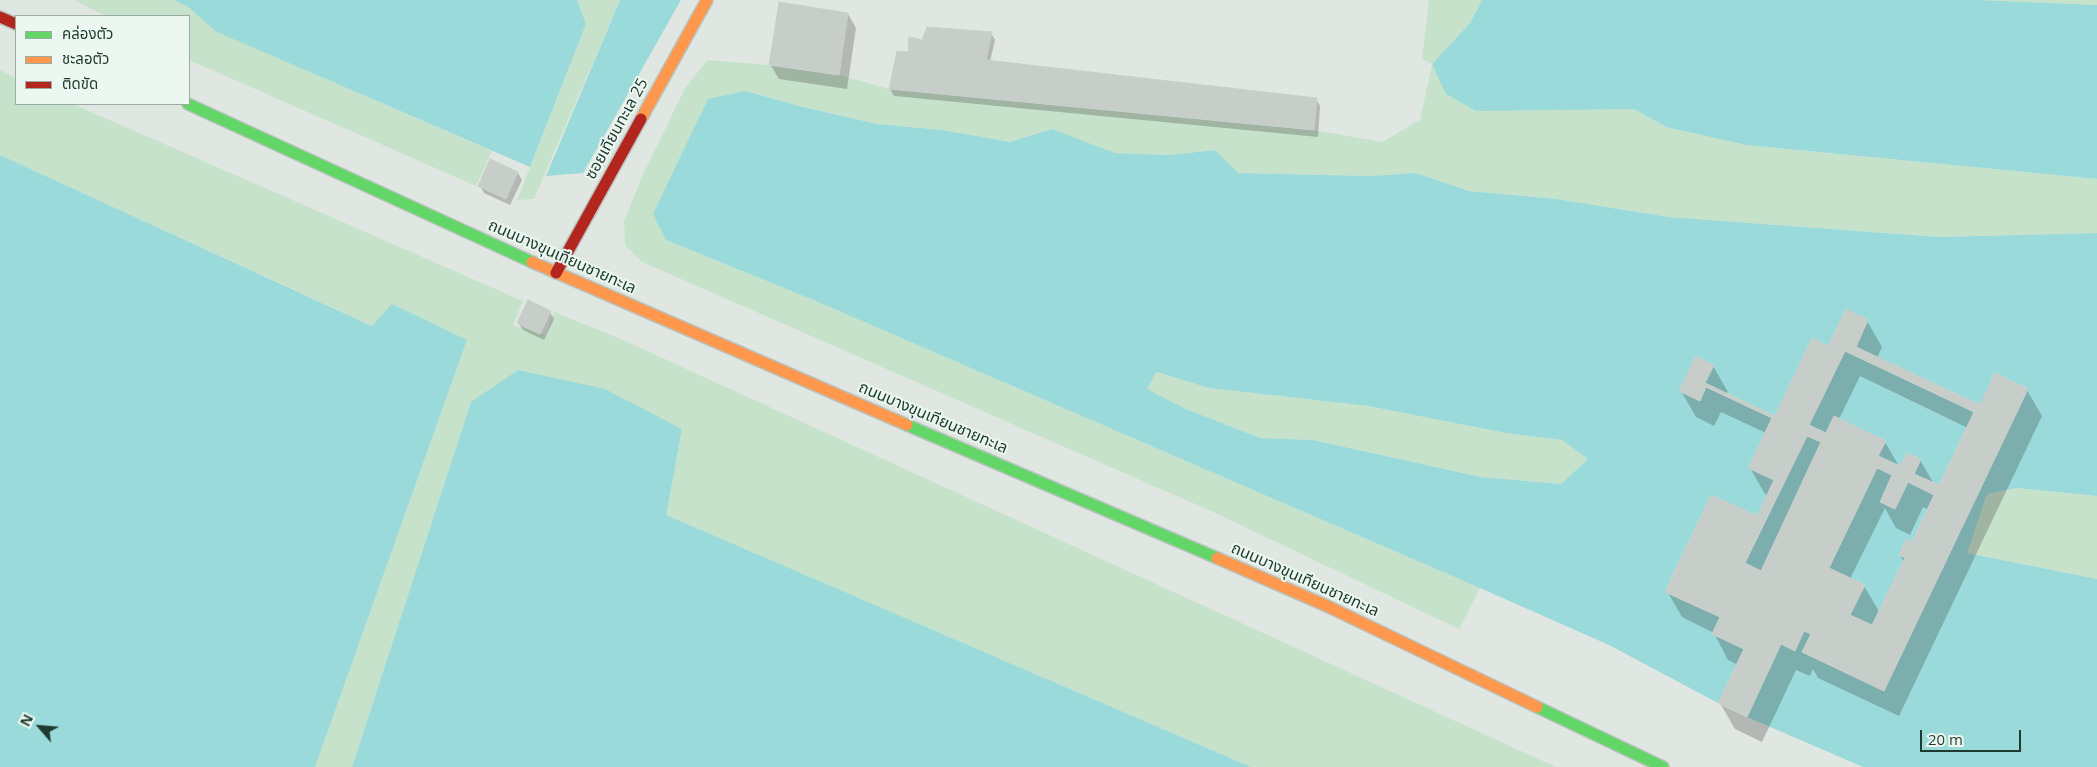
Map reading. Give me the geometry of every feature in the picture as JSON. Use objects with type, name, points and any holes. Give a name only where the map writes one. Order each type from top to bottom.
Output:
[{"type":"main road","name":"ซอยเทียนทะเล 25","points":[[556,273],[707,0]]},
{"type":"main road","points":[[0,17],[15,24]]},
{"type":"main road","name":"ถนนบางขุนเทียนชายทะเล","points":[[190,105],[556,273],[1327,606],[1663,767]]},
{"type":"green space","points":[[74,0],[174,0],[188,7],[218,32],[492,151],[476,186],[190,60],[190,15],[103,15]]},
{"type":"green space","points":[[577,0],[620,0],[534,199],[517,200],[586,24]]},
{"type":"green space","points":[[1429,0],[1482,0],[1470,23],[1432,64],[1422,59]]},
{"type":"green space","points":[[1980,0],[2097,0],[2097,5]]},
{"type":"green space","points":[[707,60],[769,65],[839,75],[889,89],[1314,130],[1382,142],[1420,120],[1432,64],[1561,108],[1634,109],[1666,127],[1746,145],[2097,179],[2097,233],[1939,237],[1669,217],[1556,199],[1469,191],[1416,173],[1371,176],[1238,173],[1215,150],[1169,155],[1115,153],[1052,129],[1010,142],[943,130],[877,124],[799,106],[746,91],[666,240],[811,299],[1480,588],[1459,629],[1213,512],[642,262],[625,245],[624,221],[641,179],[684,90]]},
{"type":"green space","points":[[0,70],[15,78],[15,105],[75,105],[523,301],[513,325],[545,335],[554,312],[621,339],[1556,767],[1251,767],[665,515],[471,402],[352,767],[315,767],[467,340],[373,326],[0,155]]},
{"type":"green space","points":[[1155,372],[1209,388],[1368,406],[1506,433],[1562,440],[1588,459],[1561,484],[1481,477],[1313,440],[1260,438],[1186,409],[1146,389]]},
{"type":"green space","points":[[2017,488],[2097,496],[2097,579],[1967,553],[1974,500],[1987,494]]},
{"type":"water","points":[[174,0],[577,0],[586,24],[530,167],[217,32],[188,7]]},
{"type":"water","points":[[620,0],[681,0],[583,173],[546,176]]},
{"type":"water","points":[[1482,0],[1980,0],[2097,5],[2097,179],[1746,145],[1666,127],[1634,109],[1476,111],[1446,94],[1432,64],[1470,23]]},
{"type":"water","points":[[746,91],[799,106],[877,124],[943,130],[1010,142],[1052,129],[1115,153],[1169,155],[1215,150],[1238,173],[1371,176],[1416,173],[1469,191],[1556,199],[1669,217],[1939,237],[2097,233],[2097,496],[2017,488],[1987,494],[1967,553],[2097,579],[2097,767],[1863,767],[1747,717],[1781,644],[1795,651],[1804,631],[1811,634],[1802,652],[1884,690],[2027,388],[1995,373],[1980,405],[1856,347],[1868,320],[1846,310],[1828,346],[1812,339],[1775,416],[1705,383],[1696,357],[1679,391],[1706,387],[1772,418],[1774,480],[1757,516],[1711,495],[1665,591],[1720,617],[1712,634],[1744,649],[1718,703],[1609,645],[1480,588],[811,299],[666,240],[653,214],[708,99]],"holes":[[[1156,372],[1209,388],[1368,406],[1506,433],[1562,440],[1588,459],[1561,484],[1481,477],[1313,440],[1260,438],[1186,409],[1147,389]]]},
{"type":"water","points":[[0,155],[372,326],[392,304],[467,340],[315,767],[0,767]]},
{"type":"water","points":[[1845,351],[1974,412],[1939,485],[1914,474],[1921,459],[1907,453],[1900,466],[1879,456],[1885,441],[1835,416],[1826,433],[1809,425]]},
{"type":"water","points":[[518,370],[605,389],[682,429],[666,515],[1251,767],[352,767],[471,402]]},
{"type":"water","points":[[1807,436],[1821,442],[1761,571],[1745,563]]},
{"type":"water","points":[[1877,468],[1892,475],[1880,502],[1894,509],[1908,482],[1934,495],[1912,542],[1906,540],[1899,555],[1905,558],[1872,625],[1850,615],[1865,585],[1829,568]]},
{"type":"building","points":[[779,2],[848,13],[839,75],[769,65]]},
{"type":"building","points":[[927,27],[992,32],[986,60],[1317,98],[1314,130],[889,89],[897,51],[908,52],[909,37],[922,40]]},
{"type":"building","points":[[490,159],[518,172],[506,199],[478,186]]},
{"type":"building","points":[[528,300],[551,311],[540,334],[517,323]]},
{"type":"building","points":[[1846,309],[1868,320],[1856,347],[1980,405],[1995,373],[2028,389],[1884,691],[1802,652],[1811,634],[1804,631],[1795,651],[1781,644],[1747,717],[1718,703],[1744,649],[1712,634],[1720,617],[1665,592],[1711,495],[1757,516],[1774,480],[1748,468],[1772,418],[1706,387],[1700,401],[1679,391],[1696,356],[1714,365],[1705,383],[1775,416],[1812,338],[1828,346]],"holes":[[[1845,351],[1974,412],[1939,485],[1914,474],[1921,459],[1907,453],[1900,466],[1878,456],[1886,441],[1834,416],[1826,433],[1809,425]],[[1807,436],[1821,442],[1761,571],[1745,563]],[[1877,468],[1892,475],[1880,502],[1895,509],[1908,482],[1934,495],[1912,542],[1906,540],[1899,555],[1905,558],[1872,625],[1850,615],[1865,585],[1829,568]]]},
{"type":"traffic: fast","points":[[190,105],[532,262]]},
{"type":"traffic: fast","points":[[907,425],[1217,558]]},
{"type":"traffic: fast","points":[[1537,707],[1663,767]]},
{"type":"traffic: slow","points":[[641,119],[707,0]]},
{"type":"traffic: slow","points":[[532,262],[907,425]]},
{"type":"traffic: slow","points":[[1217,558],[1327,606],[1537,707]]},
{"type":"traffic: jam","points":[[0,17],[15,24]]},
{"type":"traffic: jam","points":[[556,273],[641,119]]}]
